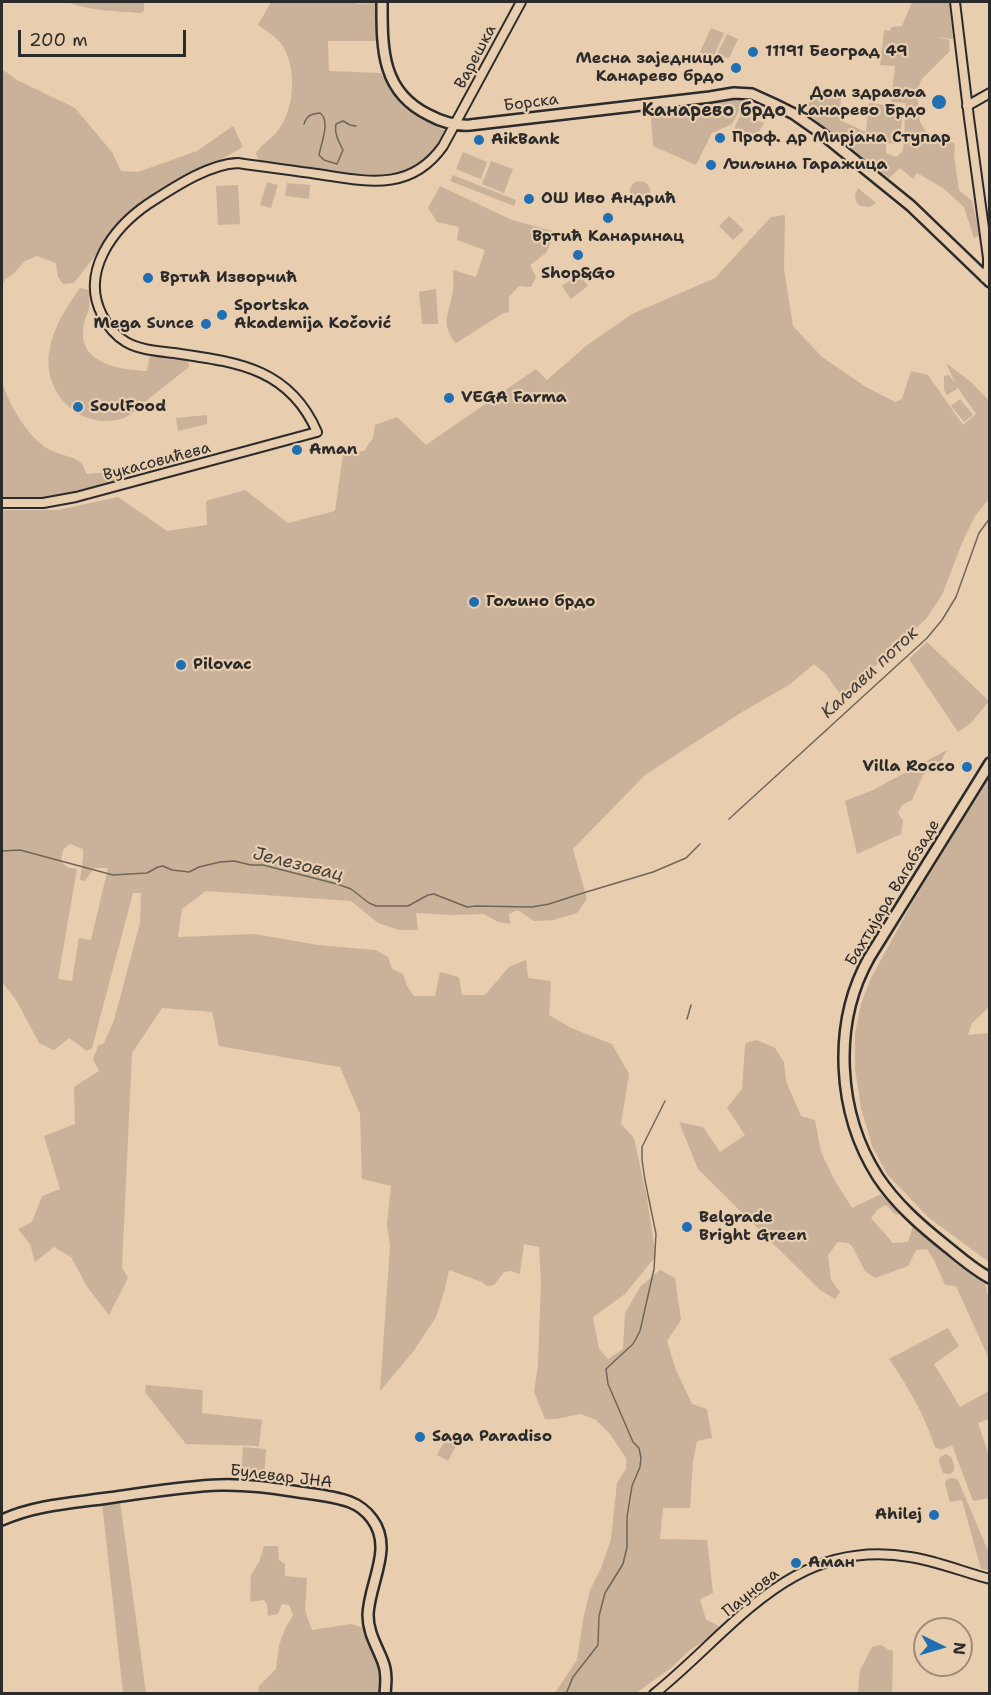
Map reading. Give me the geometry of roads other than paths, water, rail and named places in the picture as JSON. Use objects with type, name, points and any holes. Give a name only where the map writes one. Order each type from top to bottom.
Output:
[{"type":"main road","name":"Борска","points":[[382,2],[384,55],[389,75],[400,94],[413,106],[435,118],[456,125],[490,123],[735,93],[752,94],[784,108],[821,134],[911,206],[987,280]]},
{"type":"main road","name":"Бахтијара Вагабзаде","points":[[989,1280],[919,1224],[895,1200],[878,1176],[864,1151],[854,1125],[849,1106],[844,1059],[849,1009],[857,981],[990,763]]},
{"type":"main road","name":"Булевар ЈНА","points":[[2,1520],[34,1509],[60,1504],[210,1485],[267,1487],[330,1497],[351,1503],[371,1518],[381,1542],[380,1562],[368,1615],[371,1633],[385,1669],[385,1694]]},
{"type":"street","name":"Варешка","points":[[317,432],[312,420],[297,400],[279,384],[257,371],[225,360],[148,350],[124,341],[109,326],[98,306],[95,290],[98,263],[112,239],[139,211],[173,189],[210,169],[225,164],[238,163],[372,182],[391,180],[411,174],[428,164],[440,152],[456,125],[521,2]]},
{"type":"street","points":[[955,2],[988,258],[987,280]]},
{"type":"street","points":[[967,106],[990,93]]},
{"type":"street","name":"Вукасовићева","points":[[2,503],[26,504],[59,501],[317,432]]},
{"type":"street","name":"Паунова","points":[[654,1694],[767,1593],[789,1579],[817,1566],[848,1557],[888,1554],[927,1560],[990,1580]]},
{"type":"waterway","points":[[304,124],[308,117],[320,113],[325,121],[325,127],[319,155],[324,160],[337,164],[343,150],[336,135],[336,124],[343,121],[356,126]]},
{"type":"waterway","name":"Каљави поток","points":[[729,819],[927,638],[942,620],[956,597],[979,533],[990,518]]},
{"type":"waterway","name":"Јелезовац","points":[[2,851],[20,850],[113,875],[147,873],[163,866],[172,870],[189,872],[199,867],[234,861],[263,865],[351,889],[376,906],[408,906],[434,894],[467,907],[532,907],[549,904],[653,872],[686,858],[700,844]]},
{"type":"waterway","points":[[687,1019],[691,1005]]},
{"type":"waterway","name":"Каљави поток","points":[[566,1694],[573,1677],[598,1645],[599,1616],[605,1593],[623,1564],[627,1547],[627,1517],[632,1486],[640,1467],[641,1458],[639,1448],[633,1442],[608,1384],[606,1369],[633,1344],[640,1331],[654,1269],[656,1234],[645,1180],[642,1147],[665,1101]]},
{"type":"place","name":"11191 Београд 49","points":[[753,52]]},
{"type":"place","name":"Месна заједница Канарево брдо","points":[[736,68]]},
{"type":"place","name":"Дом здравља Канарево Брдо","points":[[939,102]]},
{"type":"place","name":"Проф. др Мирјана Ступар","points":[[720,138]]},
{"type":"place","name":"AikBank","points":[[479,140]]},
{"type":"place","name":"Љиљина Гаражица","points":[[711,165]]},
{"type":"place","name":"ОШ Иво Андрић","points":[[529,199]]},
{"type":"place","name":"Вртић Канаринац","points":[[608,218]]},
{"type":"place","name":"Shop&Go","points":[[578,255]]},
{"type":"place","name":"Вртић Изворчић","points":[[148,278]]},
{"type":"place","name":"Sportska Akademija Kočović","points":[[222,315]]},
{"type":"place","name":"Mega Sunce","points":[[206,324]]},
{"type":"place","name":"VEGA Farma","points":[[449,398]]},
{"type":"place","name":"SoulFood","points":[[78,407]]},
{"type":"place","name":"Aman","points":[[297,450]]},
{"type":"place","name":"Гољино брдо","points":[[474,602]]},
{"type":"place","name":"Pilovac","points":[[181,665]]},
{"type":"place","name":"Villa Rocco","points":[[967,767]]},
{"type":"place","name":"Belgrade Bright Green","points":[[687,1227]]},
{"type":"place","name":"Saga Paradiso","points":[[420,1437]]},
{"type":"place","name":"Ahilej","points":[[934,1515]]},
{"type":"place","name":"Аман","points":[[796,1563]]},
{"type":"district","name":"Канарево брдо","points":[[714,111]]}]
